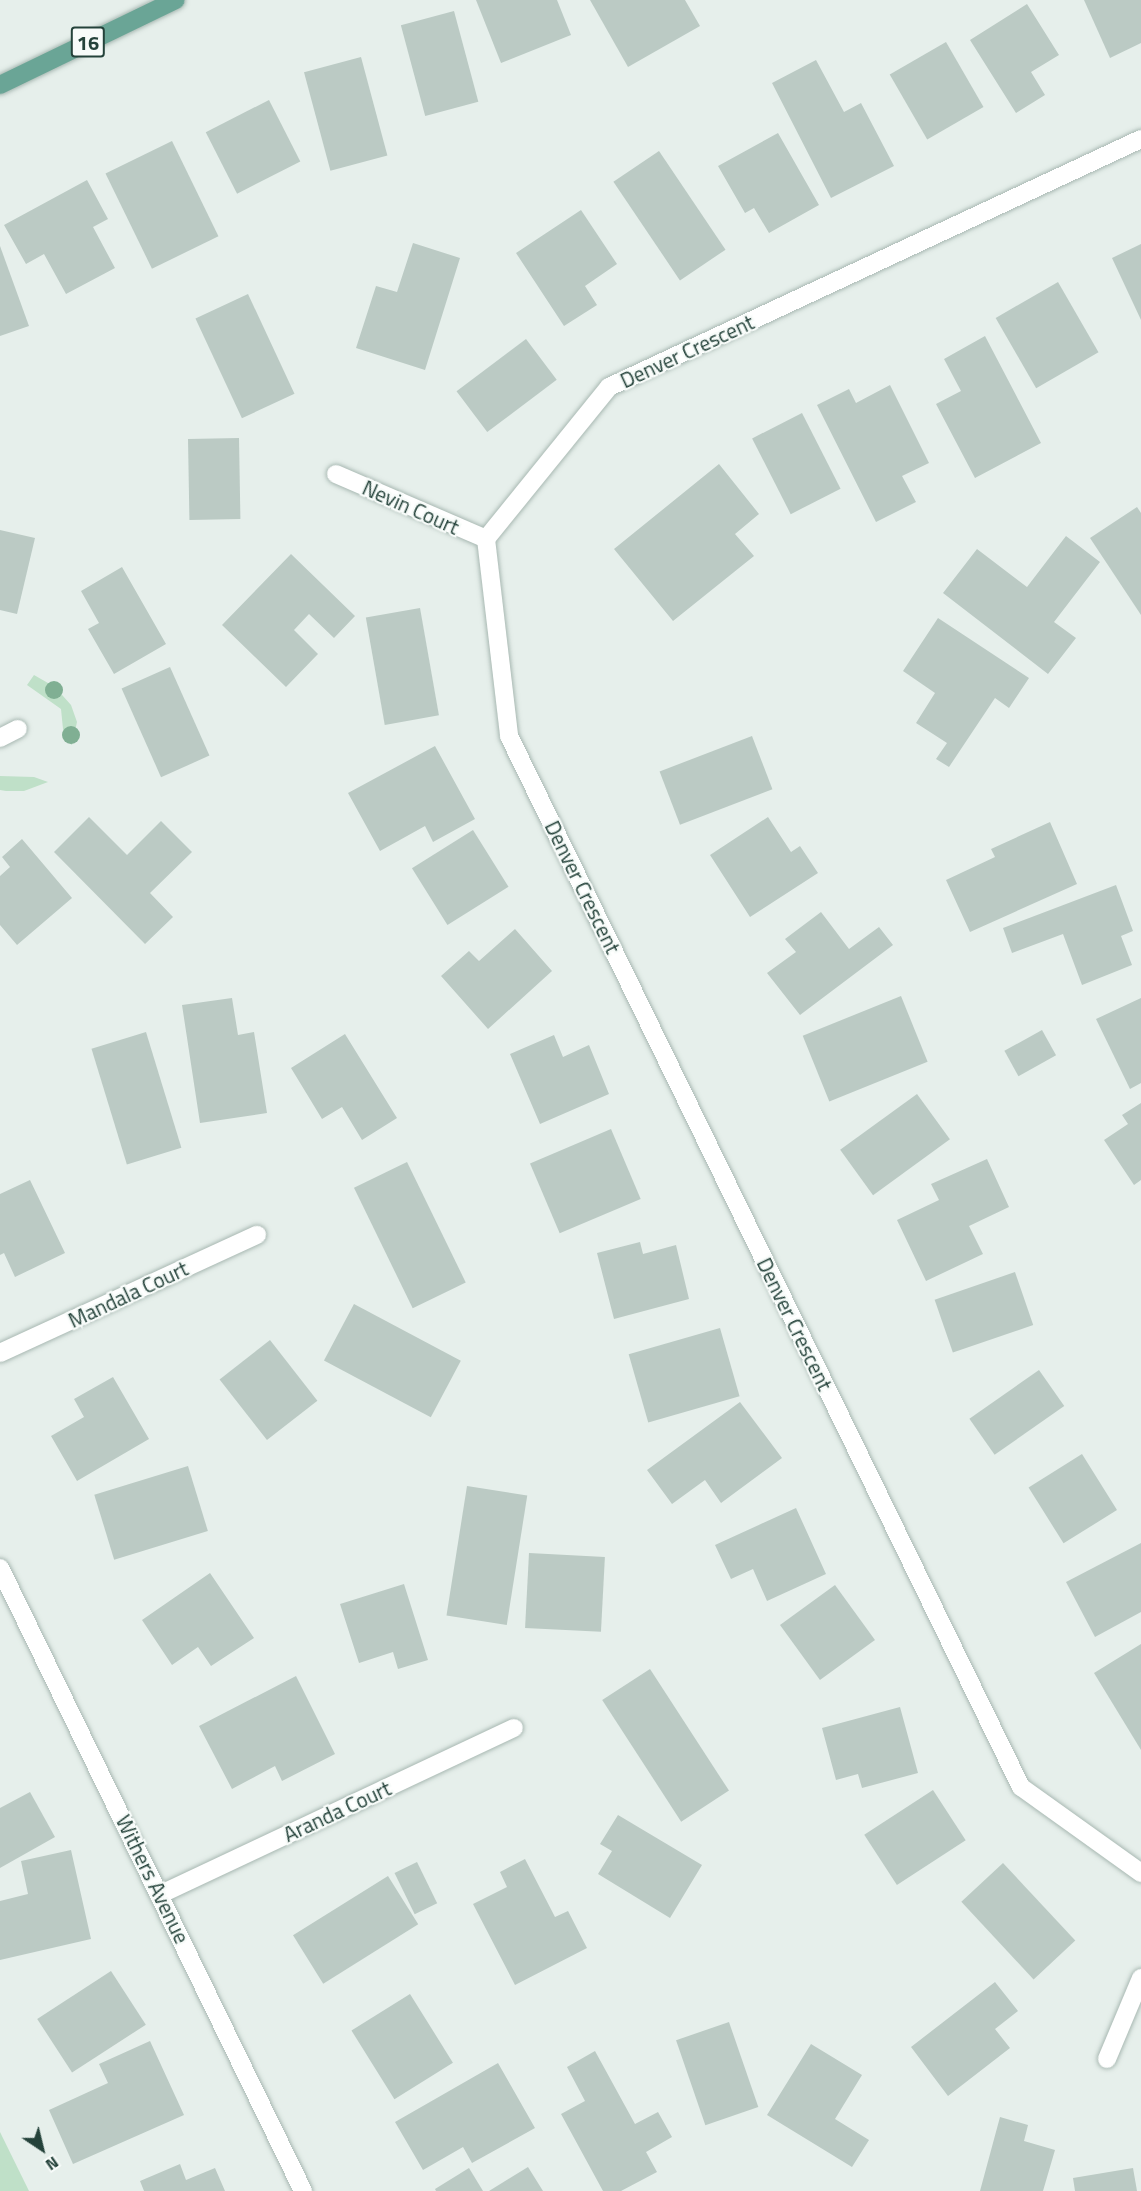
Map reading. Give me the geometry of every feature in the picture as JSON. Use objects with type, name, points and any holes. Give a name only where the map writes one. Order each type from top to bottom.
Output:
[{"type":"main road","name":"16","points":[[0,85],[176,0]]},
{"type":"street","name":"Denver Crescent","points":[[1141,139],[609,387],[486,539],[509,736],[1021,1787],[1141,1873]]},
{"type":"street","name":"Nevin Court","points":[[336,474],[486,539]]},
{"type":"street","points":[[0,738],[18,729]]},
{"type":"street","name":"Mandala Court","points":[[0,1353],[256,1235]]},
{"type":"street","name":"Withers Avenue","points":[[0,1568],[161,1894],[303,2191]]},
{"type":"street","name":"Aranda Court","points":[[161,1894],[514,1728]]},
{"type":"street","points":[[1107,2059],[1141,1978]]},
{"type":"green space","points":[[34,675],[55,687],[71,705],[77,722],[72,745],[64,739],[61,709],[27,685]]},
{"type":"green space","points":[[0,776],[34,777],[48,782],[24,791],[6,791],[0,790]]},
{"type":"green space","points":[[0,2132],[29,2191],[0,2191]]},
{"type":"building","points":[[476,0],[557,0],[571,35],[501,63]]},
{"type":"building","points":[[590,0],[685,0],[700,26],[628,67]]},
{"type":"building","points":[[1084,0],[1141,0],[1141,43],[1110,58]]},
{"type":"building","points":[[1027,4],[1059,55],[1031,72],[1045,95],[1016,113],[970,40]]},
{"type":"building","points":[[454,11],[478,102],[425,116],[401,25]]},
{"type":"building","points":[[946,42],[984,107],[927,139],[890,74]]},
{"type":"building","points":[[361,57],[387,156],[330,171],[304,72]]},
{"type":"building","points":[[816,60],[844,112],[861,103],[894,166],[831,198],[772,83]]},
{"type":"building","points":[[269,100],[300,161],[237,194],[206,132]]},
{"type":"building","points":[[778,133],[819,205],[769,233],[754,208],[745,213],[718,166]]},
{"type":"building","points":[[172,141],[218,236],[152,269],[105,173]]},
{"type":"building","points":[[659,151],[726,250],[680,280],[613,182]]},
{"type":"building","points":[[87,180],[108,219],[93,227],[115,268],[66,294],[44,254],[26,264],[4,225]]},
{"type":"building","points":[[581,210],[617,264],[585,286],[597,305],[564,326],[516,253]]},
{"type":"building","points":[[413,243],[460,258],[425,370],[356,348],[376,286],[397,292]]},
{"type":"building","points":[[1141,244],[1141,320],[1112,258]]},
{"type":"building","points":[[0,246],[29,326],[0,336]]},
{"type":"building","points":[[1058,282],[1098,352],[1036,388],[996,318]]},
{"type":"building","points":[[248,294],[294,394],[242,418],[195,319]]},
{"type":"building","points":[[985,336],[1041,443],[975,478],[936,404],[961,391],[944,359]]},
{"type":"building","points":[[526,339],[557,380],[487,432],[457,391]]},
{"type":"building","points":[[890,385],[929,463],[902,476],[916,502],[876,522],[817,405],[849,389],[856,403]]},
{"type":"building","points":[[802,413],[841,489],[791,514],[752,438]]},
{"type":"building","points":[[239,438],[240,519],[189,520],[188,439]]},
{"type":"building","points":[[719,464],[759,514],[735,534],[754,556],[673,621],[614,549]]},
{"type":"building","points":[[1137,507],[1141,513],[1141,615],[1090,538]]},
{"type":"building","points":[[0,530],[35,538],[17,614],[0,610]]},
{"type":"building","points":[[1066,536],[1100,562],[1054,622],[1076,638],[1048,674],[943,593],[977,549],[1027,587]]},
{"type":"building","points":[[291,554],[355,616],[334,638],[309,614],[294,630],[318,654],[286,687],[222,625]]},
{"type":"building","points":[[122,567],[166,644],[114,674],[88,629],[99,623],[81,591]]},
{"type":"building","points":[[420,608],[439,715],[385,725],[366,618]]},
{"type":"building","points":[[938,618],[1029,678],[1009,708],[995,698],[949,767],[936,759],[947,743],[916,723],[935,693],[903,671]]},
{"type":"building","points":[[170,667],[209,756],[161,777],[122,689]]},
{"type":"building","points":[[752,736],[772,789],[680,825],[660,771]]},
{"type":"building","points":[[435,746],[475,819],[433,842],[425,826],[380,851],[348,793]]},
{"type":"building","points":[[89,817],[127,855],[161,821],[192,852],[150,893],[173,917],[145,944],[54,852]]},
{"type":"building","points":[[768,817],[791,852],[800,846],[818,873],[750,917],[710,855]]},
{"type":"building","points":[[1050,822],[1077,884],[970,932],[946,880],[995,857],[991,849]]},
{"type":"building","points":[[473,830],[509,887],[447,925],[412,868]]},
{"type":"building","points":[[22,839],[72,898],[17,945],[0,925],[0,876],[10,867],[2,857]]},
{"type":"building","points":[[1116,885],[1133,931],[1121,936],[1132,965],[1082,985],[1063,934],[1012,953],[1003,928]]},
{"type":"building","points":[[821,912],[849,949],[879,927],[893,945],[800,1015],[767,973],[796,952],[785,939]]},
{"type":"building","points":[[515,929],[552,971],[488,1029],[441,976],[469,951],[479,961]]},
{"type":"building","points":[[901,996],[928,1062],[829,1102],[803,1036]]},
{"type":"building","points":[[232,998],[238,1035],[254,1032],[267,1113],[200,1123],[182,1005]]},
{"type":"building","points":[[1141,998],[1141,1083],[1130,1089],[1096,1019]]},
{"type":"building","points":[[1042,1030],[1056,1055],[1018,1076],[1004,1051]]},
{"type":"building","points":[[146,1032],[181,1148],[127,1164],[91,1049]]},
{"type":"building","points":[[345,1034],[397,1118],[362,1140],[342,1107],[322,1119],[291,1068]]},
{"type":"building","points":[[554,1035],[563,1057],[589,1045],[609,1094],[540,1124],[510,1054]]},
{"type":"building","points":[[917,1094],[950,1139],[873,1195],[840,1150]]},
{"type":"building","points":[[1141,1103],[1141,1180],[1134,1185],[1104,1140],[1128,1124],[1122,1115]]},
{"type":"building","points":[[611,1129],[641,1199],[560,1233],[530,1163]]},
{"type":"building","points":[[987,1159],[1009,1207],[969,1226],[983,1254],[926,1281],[897,1220],[939,1200],[931,1184]]},
{"type":"building","points":[[407,1162],[466,1282],[413,1308],[354,1188]]},
{"type":"building","points":[[30,1180],[65,1253],[15,1277],[4,1253],[0,1255],[0,1194]]},
{"type":"building","points":[[640,1242],[643,1254],[676,1245],[689,1299],[614,1319],[597,1253]]},
{"type":"building","points":[[1015,1272],[1033,1325],[953,1353],[935,1300]]},
{"type":"building","points":[[354,1304],[461,1361],[431,1417],[324,1361]]},
{"type":"building","points":[[720,1328],[740,1396],[648,1422],[629,1354]]},
{"type":"building","points":[[270,1340],[317,1401],[267,1440],[220,1379]]},
{"type":"building","points":[[1039,1370],[1064,1406],[995,1455],[969,1419]]},
{"type":"building","points":[[113,1377],[149,1439],[77,1481],[51,1436],[84,1417],[74,1399]]},
{"type":"building","points":[[740,1402],[782,1458],[721,1503],[705,1480],[672,1504],[647,1470]]},
{"type":"building","points":[[1082,1454],[1117,1510],[1064,1543],[1029,1487]]},
{"type":"building","points":[[188,1466],[208,1531],[114,1560],[94,1495]]},
{"type":"building","points":[[467,1486],[527,1496],[507,1625],[447,1615]]},
{"type":"building","points":[[796,1508],[826,1574],[767,1601],[753,1569],[731,1579],[715,1545]]},
{"type":"building","points":[[1141,1543],[1141,1612],[1095,1637],[1066,1582]]},
{"type":"building","points":[[529,1553],[605,1557],[601,1632],[525,1628]]},
{"type":"building","points":[[210,1573],[254,1638],[211,1666],[198,1647],[172,1665],[142,1620]]},
{"type":"building","points":[[404,1584],[428,1660],[398,1669],[393,1652],[359,1663],[340,1604]]},
{"type":"building","points":[[835,1585],[875,1640],[820,1680],[780,1625]]},
{"type":"building","points":[[1141,1644],[1141,1750],[1094,1673]]},
{"type":"building","points":[[650,1669],[729,1791],[681,1822],[602,1700]]},
{"type":"building","points":[[296,1676],[335,1754],[282,1781],[275,1766],[232,1789],[199,1726]]},
{"type":"building","points":[[900,1707],[918,1773],[862,1788],[858,1774],[836,1780],[822,1728]]},
{"type":"building","points":[[933,1790],[966,1840],[897,1885],[864,1835]]},
{"type":"building","points":[[30,1792],[55,1837],[0,1868],[0,1808]]},
{"type":"building","points":[[618,1815],[702,1865],[670,1918],[598,1874],[612,1851],[600,1844]]},
{"type":"building","points":[[71,1850],[91,1939],[0,1960],[0,1901],[28,1894],[21,1861]]},
{"type":"building","points":[[525,1859],[555,1917],[568,1911],[587,1948],[515,1985],[473,1904],[507,1887],[500,1872]]},
{"type":"building","points":[[417,1862],[437,1903],[415,1914],[395,1873]]},
{"type":"building","points":[[1003,1863],[1075,1941],[1034,1979],[961,1902]]},
{"type":"building","points":[[388,1876],[418,1924],[323,1984],[293,1935]]},
{"type":"building","points":[[111,1971],[146,2025],[72,2073],[37,2019]]},
{"type":"building","points":[[995,1982],[1018,2011],[995,2029],[1010,2048],[948,2096],[911,2047]]},
{"type":"building","points":[[410,1994],[453,2063],[394,2099],[351,2031]]},
{"type":"building","points":[[729,2022],[758,2107],[705,2125],[676,2040]]},
{"type":"building","points":[[150,2041],[184,2115],[73,2164],[49,2110],[108,2083],[99,2064]]},
{"type":"building","points":[[811,2044],[862,2075],[835,2119],[869,2140],[852,2167],[767,2115]]},
{"type":"building","points":[[595,2051],[635,2124],[658,2112],[672,2137],[646,2152],[657,2172],[621,2191],[603,2191],[561,2114],[585,2101],[567,2067]]},
{"type":"building","points":[[498,2063],[535,2128],[472,2163],[463,2147],[423,2170],[395,2122]]},
{"type":"building","points":[[1000,2117],[1028,2125],[1024,2141],[1055,2150],[1043,2191],[980,2191]]},
{"type":"building","points":[[180,2164],[186,2180],[215,2168],[225,2191],[144,2191],[140,2181]]},
{"type":"building","points":[[528,2167],[543,2191],[489,2191]]},
{"type":"building","points":[[469,2168],[483,2191],[436,2191],[435,2189]]},
{"type":"building","points":[[1133,2168],[1137,2191],[1075,2191],[1073,2178]]}]
